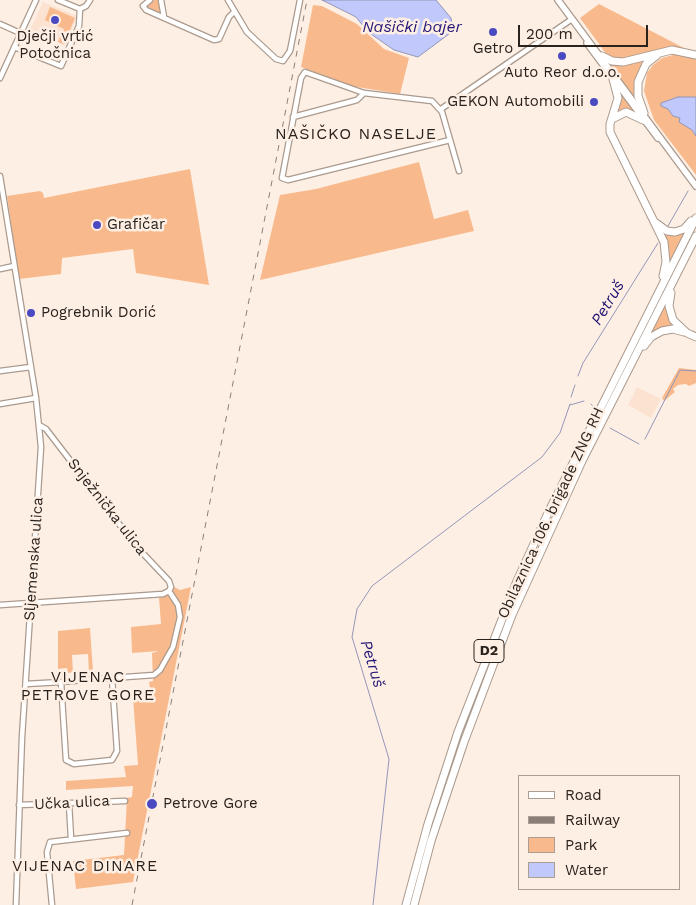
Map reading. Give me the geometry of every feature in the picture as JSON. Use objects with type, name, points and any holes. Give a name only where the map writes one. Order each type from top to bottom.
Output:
[{"type":"highway","points":[[602,56],[612,61],[623,62],[677,50],[696,55]]},
{"type":"highway","points":[[644,117],[638,96],[638,82],[646,64],[659,53]]},
{"type":"highway","points":[[613,79],[618,98],[611,120],[612,136],[664,242],[666,256],[661,288]]},
{"type":"highway","points":[[611,120],[626,112],[644,117]]},
{"type":"highway","points":[[655,222],[663,229],[675,232],[687,226],[696,217]]},
{"type":"highway","name":"Obilaznica 106. brigade ZNG RH","points":[[406,905],[443,776],[503,616],[548,513],[696,217]]},
{"type":"highway","name":"Obilaznica 106. brigade ZNG RH","points":[[414,905],[431,842],[458,759],[508,623],[556,515],[696,236]]},
{"type":"highway","points":[[676,275],[669,301],[670,311],[676,323],[687,333]]},
{"type":"highway","points":[[632,362],[656,334],[668,330],[687,333],[696,337]]},
{"type":"main road","points":[[558,0],[613,79],[696,186]]},
{"type":"main road","points":[[586,38],[602,56],[644,117]]},
{"type":"street","points":[[0,78],[36,0]]},
{"type":"street","points":[[58,0],[80,9],[86,6],[90,0]]},
{"type":"street","points":[[150,0],[144,7],[216,40],[234,12]]},
{"type":"street","points":[[161,0],[164,17]]},
{"type":"street","points":[[228,0],[251,37],[276,58],[283,61],[290,51],[300,0]]},
{"type":"street","points":[[14,47],[61,66],[79,26],[80,9]]},
{"type":"street","points":[[441,109],[572,19]]},
{"type":"street","points":[[0,24],[20,33]]},
{"type":"street","points":[[450,140],[284,180],[282,175],[304,73],[364,93],[432,100],[441,109],[450,140],[459,172]]},
{"type":"street","points":[[293,117],[357,100],[364,93]]},
{"type":"street","name":"Sljemenska ulica","points":[[0,176],[36,398],[40,456],[19,806],[16,905]]},
{"type":"street","points":[[0,217],[6,216]]},
{"type":"street","points":[[0,268],[14,266]]},
{"type":"street","points":[[0,372],[31,367]]},
{"type":"street","points":[[0,404],[36,398]]},
{"type":"street","name":"Snježnička ulica","points":[[39,426],[46,429],[136,546],[168,581],[171,587],[169,591]]},
{"type":"street","points":[[0,605],[163,594],[169,591],[178,605],[180,617],[173,647],[160,670],[154,675],[26,684]]},
{"type":"street","points":[[61,682],[66,760],[71,763],[109,761],[116,756],[112,678]]},
{"type":"street","name":"Učka ulica","points":[[19,806],[125,801]]},
{"type":"street","points":[[69,804],[71,838]]},
{"type":"street","points":[[52,905],[48,844],[52,840],[127,833]]},
{"type":"shaded area","name":"Dječji vrtić Potočnica","points":[[43,2],[77,16],[65,46],[30,30]]},
{"type":"shaded area","points":[[637,387],[661,399],[651,418],[628,405]]},
{"type":"green space","points":[[154,0],[159,0],[161,13],[147,7]]},
{"type":"green space","points":[[599,4],[684,48],[673,47],[619,59],[607,55],[580,18]]},
{"type":"green space","points":[[313,5],[322,6],[357,24],[384,49],[409,58],[400,94],[351,86],[301,67]]},
{"type":"green space","points":[[50,7],[75,18],[64,44],[58,42],[64,29],[45,20]]},
{"type":"green space","points":[[673,55],[696,59],[696,175],[654,120],[644,91],[647,73],[653,65],[662,58]]},
{"type":"green space","points":[[649,57],[644,63],[635,98],[609,63]]},
{"type":"green space","points":[[619,90],[636,112],[628,110],[617,114]]},
{"type":"green space","points":[[419,162],[434,219],[468,210],[474,231],[260,280],[280,195],[316,189]]},
{"type":"green space","points":[[190,169],[209,285],[136,273],[133,249],[62,258],[61,274],[19,279],[7,196],[40,191],[43,193],[44,198]]},
{"type":"green space","points":[[687,230],[668,269],[662,232],[671,235]]},
{"type":"green space","points":[[666,300],[678,328],[648,337]]},
{"type":"green space","points":[[679,368],[696,370],[696,383],[689,386],[686,384],[678,385],[673,389],[675,392],[664,401],[662,398]]},
{"type":"green space","points":[[174,587],[180,590],[191,587],[133,882],[76,889],[73,861],[124,855],[127,798],[132,797],[133,786],[66,790],[66,781],[126,777],[124,766],[138,765],[133,698],[151,695],[149,682],[153,681],[152,653],[159,651],[132,653],[131,627],[161,624],[159,598],[172,593]]},
{"type":"green space","points":[[90,628],[93,672],[89,672],[88,654],[72,655],[73,672],[68,673],[67,668],[58,669],[58,631]]},
{"type":"water","name":"Našički bajer","points":[[322,0],[436,0],[451,18],[453,31],[418,57],[394,50],[368,32],[356,17]]},
{"type":"water","points":[[678,97],[696,97],[696,136],[692,130],[679,122],[680,118],[673,116],[668,109],[661,106],[661,103]]},
{"type":"waterway","name":"Petruš","points":[[668,226],[688,191]]},
{"type":"waterway","name":"Petruš","points":[[578,376],[583,363],[658,243]]},
{"type":"waterway","points":[[645,439],[680,370],[696,371]]},
{"type":"waterway","name":"Petruš","points":[[571,397],[575,385]]},
{"type":"waterway","points":[[570,405],[584,401]]},
{"type":"waterway","name":"Petruš","points":[[373,905],[389,759],[352,637],[357,609],[372,586],[542,457],[560,433],[570,404]]},
{"type":"waterway","points":[[591,404],[594,407],[592,417]]},
{"type":"waterway","points":[[610,428],[639,444]]},
{"type":"railway","points":[[132,905],[307,0]]},
{"type":"place","name":"Dječji vrtić Potočnica","points":[[55,20]]},
{"type":"place","name":"Getro","points":[[493,32]]},
{"type":"place","name":"Auto Reor d.o.o.","points":[[562,56]]},
{"type":"place","name":"GEKON Automobili","points":[[594,102]]},
{"type":"place","name":"Grafičar","points":[[97,225]]},
{"type":"place","name":"Pogrebnik Dorić","points":[[31,313]]},
{"type":"place","name":"Petrove Gore","points":[[152,804]]},
{"type":"district","name":"NAŠIČKO NASELJE","points":[[356,134]]},
{"type":"district","name":"VIJENAC PETROVE GORE","points":[[88,686]]},
{"type":"district","name":"VIJENAC DINARE","points":[[85,866]]}]
